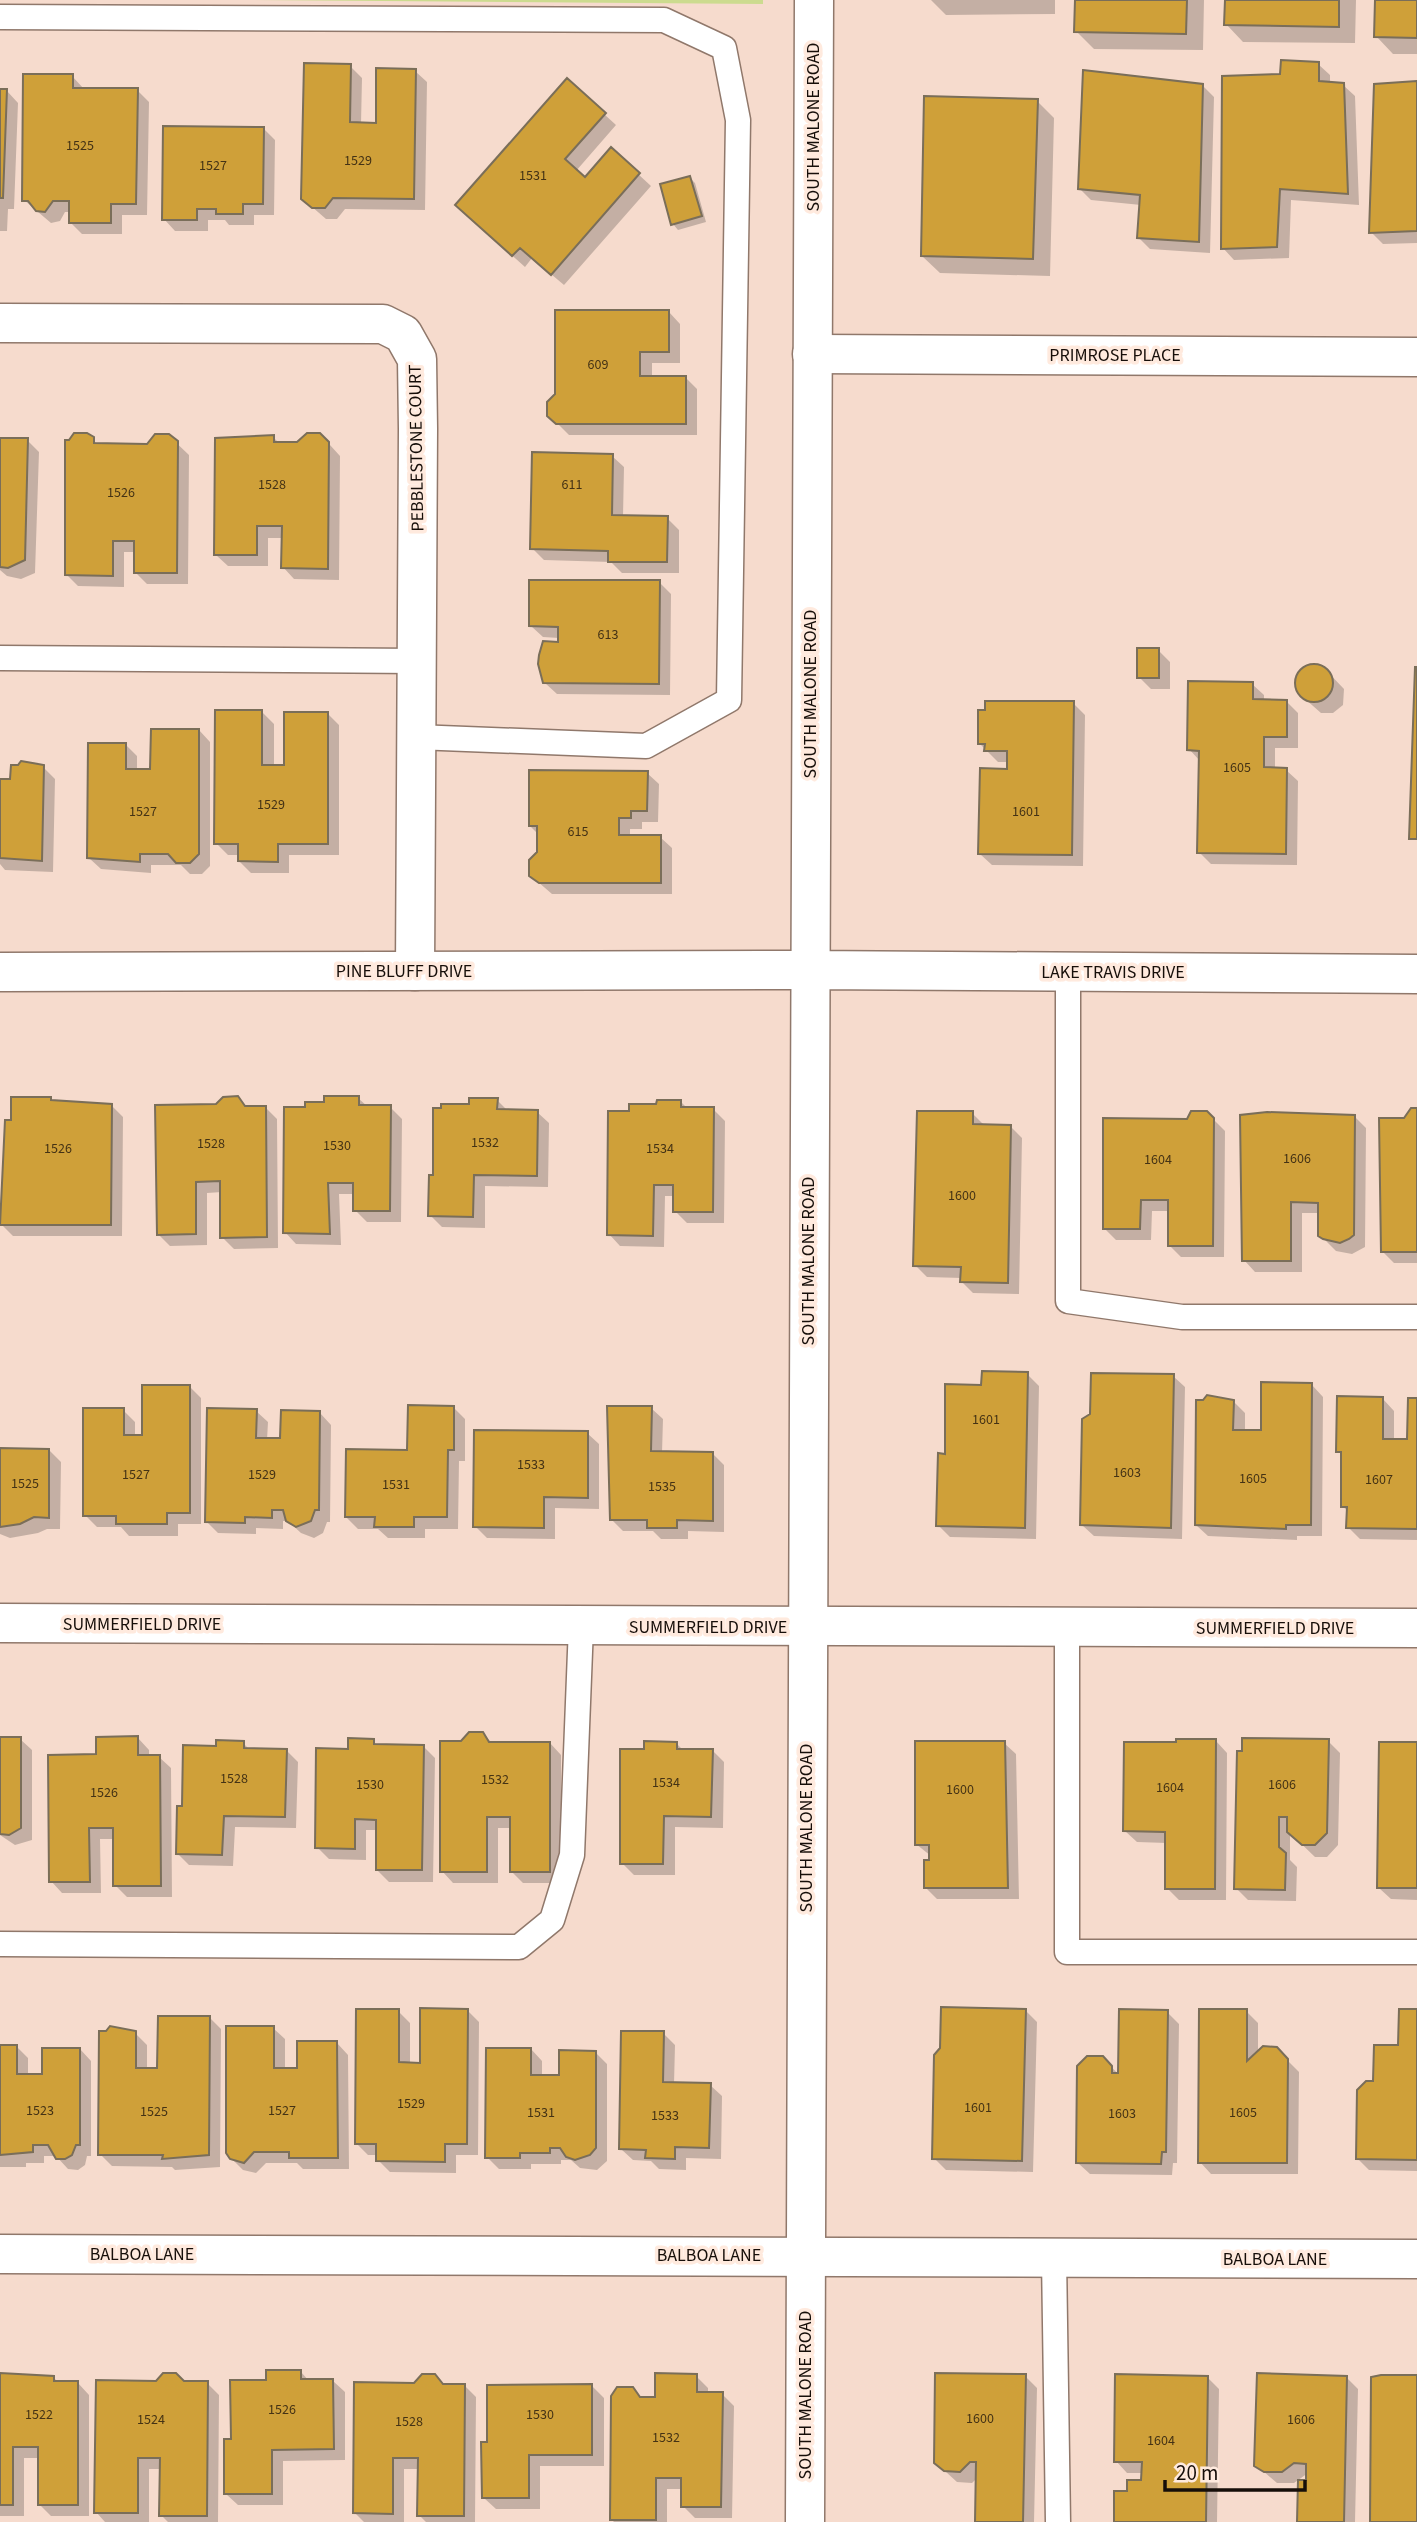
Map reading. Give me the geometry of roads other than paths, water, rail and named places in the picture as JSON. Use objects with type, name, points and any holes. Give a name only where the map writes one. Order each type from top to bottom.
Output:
[{"type":"street","name":"SOUTH MALONE ROAD","points":[[805,2522],[814,0]]},
{"type":"street","name":"PEBBLESTONE COURT","points":[[0,323],[383,324],[403,334],[417,359],[415,971]]},
{"type":"street","name":"PRIMROSE PLACE","points":[[812,354],[1417,357]]},
{"type":"street","name":"PINE BLUFF DRIVE","points":[[0,972],[809,970]]},
{"type":"street","name":"LAKE TRAVIS DRIVE","points":[[809,970],[1417,974]]},
{"type":"street","name":"SUMMERFIELD DRIVE","points":[[0,1623],[807,1628],[1417,1628]]},
{"type":"street","name":"BALBOA LANE","points":[[0,2254],[1417,2259]]},
{"type":"lane","points":[[0,17],[664,20],[724,48],[738,120],[729,700],[646,746],[416,737]]},
{"type":"lane","points":[[0,658],[417,661]]},
{"type":"lane","points":[[1068,972],[1068,1301],[1182,1317],[1417,1317]]},
{"type":"lane","points":[[0,1944],[519,1947],[552,1920],[572,1855],[581,1626]]},
{"type":"lane","points":[[1067,1628],[1067,1952],[1417,1952]]},
{"type":"lane","points":[[1054,2257],[1058,2522]]}]
